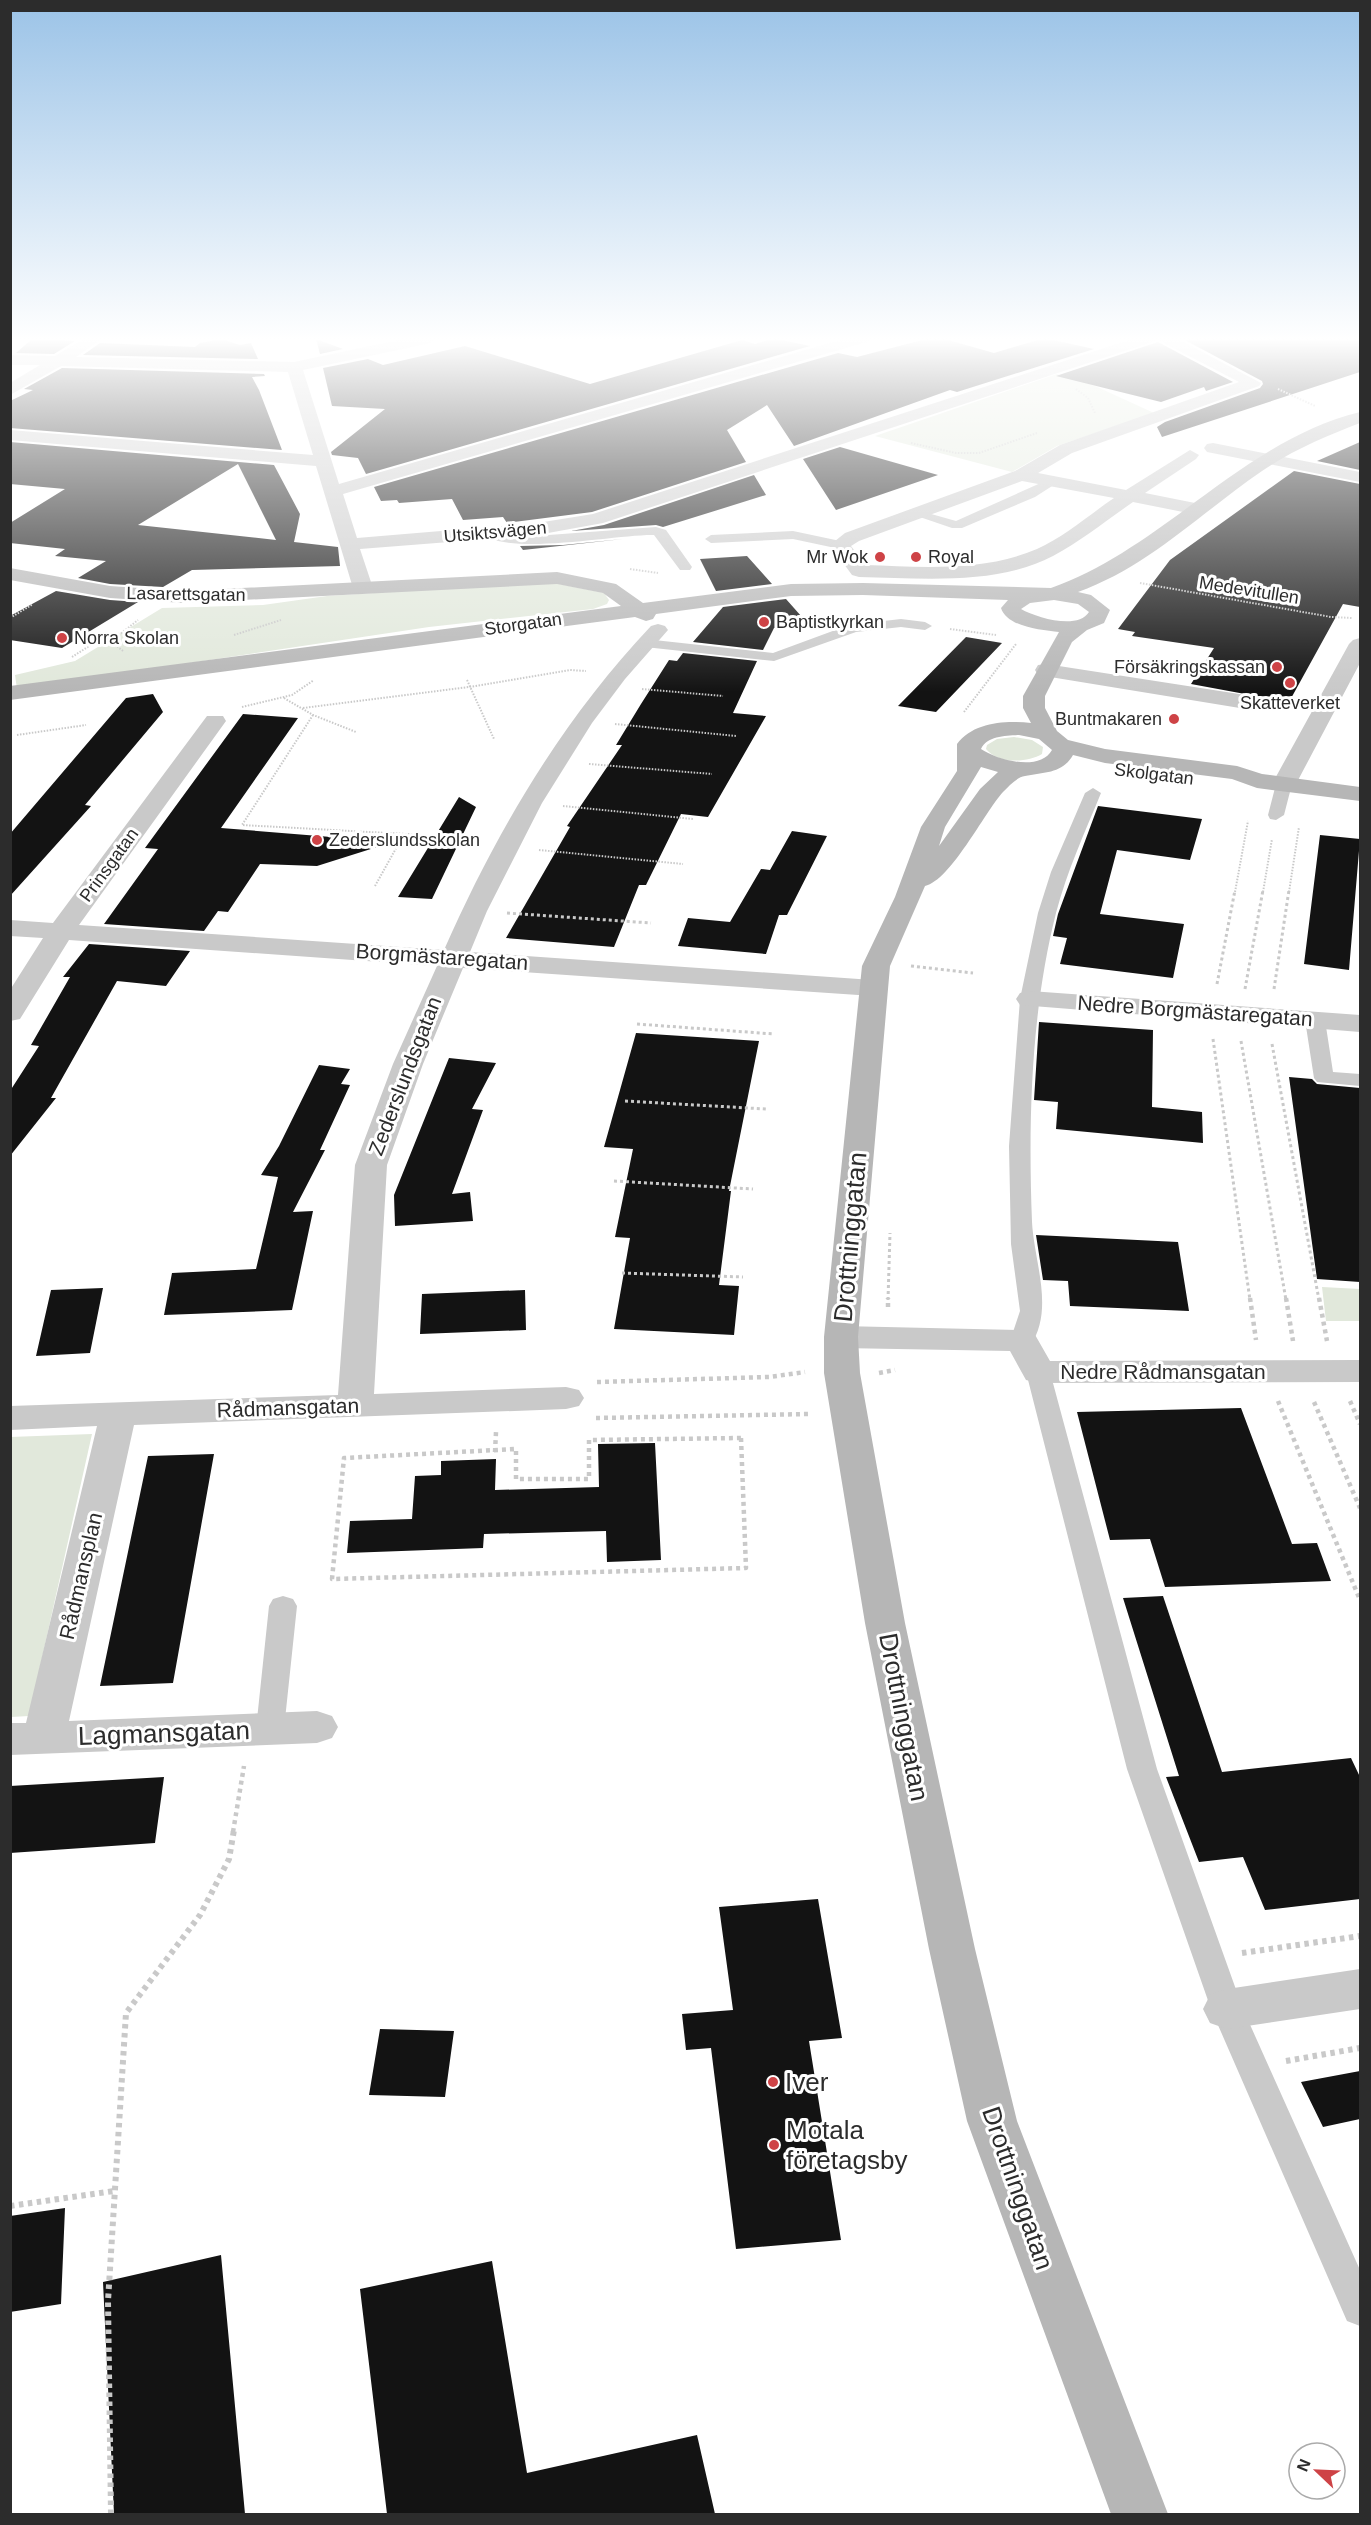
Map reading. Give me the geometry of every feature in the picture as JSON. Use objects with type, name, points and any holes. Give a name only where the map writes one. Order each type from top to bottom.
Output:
[{"type":"street","points":[[261,456],[323,461]]},
{"type":"street","points":[[321,456],[363,588]]},
{"type":"street","points":[[333,491],[455,456]]},
{"type":"street","name":"Utsiktsvägen","points":[[349,544],[568,525],[609,515],[791,456]]},
{"type":"street","points":[[1054,456],[1021,475],[852,537],[840,545],[859,571],[964,573],[1021,563],[1046,552],[1189,456]]},
{"type":"street","points":[[1253,456],[1360,477]]},
{"type":"street","points":[[1054,748],[1020,768],[987,763],[969,751],[969,744],[973,738],[993,730],[1004,722],[1016,688],[1036,646],[1022,619],[1011,608],[1014,603],[1071,589],[1123,562],[1275,456]]},
{"type":"street","points":[[1021,475],[1198,509]]},
{"type":"street","points":[[1097,606],[1123,562]]},
{"type":"street","name":"Lasarettsgatan","points":[[363,588],[406,581],[554,569],[593,571],[628,578]]},
{"type":"street","name":"Lasarettsgatan","points":[[10,574],[110,592],[183,597],[557,578],[609,588],[648,625]]},
{"type":"street","name":"Storgatan","points":[[10,701],[648,625],[671,603],[780,591],[826,589],[1046,595]]},
{"type":"street","points":[[1046,595],[1075,597],[1097,606],[1100,610],[1097,619],[1081,625],[1063,639],[1036,690],[1034,708],[1054,748]]},
{"type":"street","name":"Storgatan","points":[[671,603],[887,597],[971,604],[1053,626],[1081,625]]},
{"type":"street","name":"Storgatan","points":[[10,693],[648,625]]},
{"type":"street","name":"Zederslundsgatan","points":[[355,1406],[371,1165],[408,1064],[452,957],[507,843],[555,761],[613,680],[648,625]]},
{"type":"street","points":[[1284,784],[1360,644]]},
{"type":"street","points":[[1046,670],[1252,703]]},
{"type":"street","name":"Prinsgatan","points":[[10,1013],[61,931],[215,721]]},
{"type":"street","points":[[993,730],[1021,729],[1054,748]]},
{"type":"street","name":"Skolgatan","points":[[1054,748],[1235,783],[1257,780],[1360,794]]},
{"type":"street","name":"Drottninggatan","points":[[969,751],[969,771],[933,827],[908,897],[880,956],[873,988],[841,1355],[894,1669],[952,1949],[992,2121],[1139,2514]]},
{"type":"street","name":"Drottninggatan","points":[[908,897],[964,831],[993,786],[1005,775],[1020,768]]},
{"type":"street","name":"Borgmästaregatan","points":[[10,928],[873,988]]},
{"type":"street","name":"Nedre Borgmästaregatan","points":[[1030,999],[1360,1024]]},
{"type":"street","points":[[841,1355],[892,1354],[1022,1341]]},
{"type":"street","name":"Nedre Rådmansgatan","points":[[1022,1341],[1038,1372],[1349,1371]]},
{"type":"street","name":"Rådmansgatan","points":[[10,1418],[497,1401],[578,1408]]},
{"type":"street","name":"Rådmansplan","points":[[27,1738],[118,1414]]},
{"type":"street","name":"Lagmansgatan","points":[[27,1738],[317,1727]]},
{"type":"street","points":[[1227,2009],[1360,1989]]},
{"type":"lane","points":[[917,514],[957,525],[983,512],[1041,490],[1054,482]]},
{"type":"lane","points":[[488,533],[495,538],[542,539],[645,529],[661,533],[685,567]]},
{"type":"lane","points":[[711,539],[793,535],[840,545]]},
{"type":"lane","points":[[648,625],[774,657],[854,628],[901,623],[925,626]]},
{"type":"lane","points":[[1276,815],[1284,784]]},
{"type":"lane","points":[[1022,1341],[1032,1311],[1022,1245],[1019,1146],[1030,999],[1047,913],[1060,872],[1093,793]]},
{"type":"lane","points":[[1315,1020],[1324,1078],[1360,1080]]},
{"type":"lane","points":[[1038,1372],[1142,1769],[1227,2009],[1360,2309]]},
{"type":"lane","points":[[260,1729],[284,1606]]},
{"type":"path","name":"Medevitullen","points":[[1135,582],[1162,589],[1319,615],[1360,619]]},
{"type":"path","points":[[72,658],[97,641],[120,633],[141,618]]},
{"type":"path","points":[[1349,623],[1354,618]]},
{"type":"path","points":[[925,626],[999,636]]},
{"type":"path","points":[[120,633],[118,647],[127,654]]},
{"type":"path","points":[[303,708],[469,687],[570,670],[613,680],[723,696]]},
{"type":"path","points":[[215,721],[234,709],[284,698],[311,685],[318,675]]},
{"type":"path","points":[[467,680],[494,739]]},
{"type":"path","points":[[284,698],[313,715],[356,732]]},
{"type":"path","points":[[313,715],[242,825],[404,834],[507,843],[683,864]]},
{"type":"path","points":[[582,721],[736,736]]},
{"type":"path","points":[[17,735],[86,725]]},
{"type":"path","points":[[555,761],[712,774]]},
{"type":"path","points":[[1257,780],[1211,1013],[1256,1342],[1360,1600]]},
{"type":"path","points":[[1314,788],[1299,823],[1270,1035],[1325,1330],[1349,1371],[1360,1424]]},
{"type":"path","points":[[530,803],[693,819]]},
{"type":"path","points":[[1276,815],[1240,1032],[1293,1342],[1302,1371],[1360,1508]]},
{"type":"path","points":[[375,886],[404,834]]},
{"type":"path","points":[[474,911],[651,923]]},
{"type":"path","points":[[914,956],[910,968],[973,973]]},
{"type":"path","points":[[638,1024],[774,1034]]},
{"type":"path","points":[[625,1101],[766,1109]]},
{"type":"path","points":[[614,1181],[753,1189]]},
{"type":"path","points":[[889,1373],[892,1354],[890,1223]]},
{"type":"path","points":[[622,1273],[743,1277]]},
{"type":"path","points":[[889,1373],[892,1354]]},
{"type":"path","points":[[849,1413],[578,1408],[577,1387],[595,1382],[769,1377],[800,1372],[841,1355],[889,1373]]},
{"type":"path","points":[[495,1452],[497,1401]]},
{"type":"path","points":[[741,1438],[746,1568],[332,1579],[344,1458],[495,1452],[516,1449],[516,1479],[589,1479],[589,1440],[741,1438]]},
{"type":"path","points":[[111,2514],[108,2301],[126,2013],[200,1915],[230,1858],[260,1729]]},
{"type":"path","points":[[1209,1957],[1360,1936]]},
{"type":"path","points":[[1252,2066],[1360,2048]]},
{"type":"path","points":[[10,2206],[114,2191]]},
{"type":"shaded area","points":[[950,456],[1040,456],[1012,472]]},
{"type":"shaded area","points":[[549,582],[604,593],[609,600],[607,604],[593,609],[429,627],[17,689],[15,675],[75,661],[162,608],[263,605],[327,596]]},
{"type":"shaded area","points":[[1014,737],[1032,740],[1043,747],[1042,754],[1029,759],[1013,761],[991,754],[986,749],[987,745],[997,739]]},
{"type":"shaded area","points":[[1322,1287],[1360,1289],[1360,1321],[1326,1321]]},
{"type":"shaded area","points":[[92,1434],[29,1716],[11,1717],[10,1437]]},
{"type":"building","points":[[10,456],[169,456],[274,465],[300,514],[294,542],[338,547],[340,566],[192,570],[163,587],[110,584],[78,578],[106,561],[55,556],[65,549],[10,543],[10,523],[65,489],[10,484]],"holes":[[[238,464],[276,540],[138,525]]]},
{"type":"building","points":[[339,456],[429,456],[366,474],[358,458]]},
{"type":"building","points":[[482,456],[742,456],[746,462],[592,512],[507,523],[503,517],[463,520],[452,499],[399,503],[397,500],[381,501],[374,487]]},
{"type":"building","points":[[813,456],[871,456],[938,475],[836,510],[803,459]]},
{"type":"building","points":[[1329,456],[1360,456],[1360,470],[1317,461]]},
{"type":"building","points":[[1294,471],[1360,484],[1360,607],[1343,604],[1289,702],[1191,684],[1214,648],[1132,636],[1135,632],[1118,629],[1170,560]]},
{"type":"building","points":[[754,475],[766,495],[663,527],[656,525],[571,531],[604,525]]},
{"type":"building","points":[[623,539],[523,550],[520,546],[563,545]]},
{"type":"building","points":[[747,556],[772,584],[716,591],[700,559]]},
{"type":"building","points":[[56,591],[138,602],[62,648],[10,640],[10,616]]},
{"type":"building","points":[[786,599],[809,625],[774,628],[763,650],[693,642],[723,607]]},
{"type":"building","points":[[966,637],[1002,643],[936,712],[898,706]]},
{"type":"building","points":[[683,653],[757,661],[733,713],[766,716],[708,817],[681,814],[646,885],[639,885],[614,947],[506,938],[570,827],[567,826],[622,745],[616,745],[641,704],[669,660],[677,661]]},
{"type":"building","points":[[153,694],[163,712],[85,805],[91,806],[10,896],[10,834],[126,698]]},
{"type":"building","points":[[243,714],[298,718],[221,828],[393,842],[317,866],[260,864],[228,912],[218,911],[204,931],[104,924],[158,849],[145,848]]},
{"type":"building","points":[[459,797],[476,807],[432,899],[398,897]]},
{"type":"building","points":[[1098,806],[1202,819],[1190,860],[1117,850],[1100,914],[1184,924],[1173,978],[1060,964],[1067,938],[1053,936],[1058,914]]},
{"type":"building","points":[[792,831],[827,836],[787,915],[779,915],[766,954],[678,946],[688,918],[730,922],[761,869],[770,870]]},
{"type":"building","points":[[1320,835],[1360,839],[1349,970],[1304,964]]},
{"type":"building","points":[[89,944],[190,951],[166,986],[117,981],[51,1098],[56,1098],[10,1156],[10,1091],[39,1046],[31,1045],[70,977],[63,977]]},
{"type":"building","points":[[1039,1022],[1153,1030],[1152,1107],[1202,1112],[1203,1143],[1056,1129],[1058,1102],[1034,1100]]},
{"type":"building","points":[[636,1033],[759,1041],[729,1191],[731,1191],[719,1285],[739,1286],[734,1335],[614,1329],[630,1238],[615,1237],[633,1149],[604,1147]]},
{"type":"building","points":[[449,1058],[496,1063],[472,1109],[483,1110],[452,1194],[470,1192],[473,1221],[395,1226],[394,1195]]},
{"type":"building","points":[[319,1065],[350,1069],[341,1084],[350,1085],[320,1150],[325,1150],[293,1212],[313,1211],[292,1310],[164,1315],[172,1273],[256,1269],[278,1177],[261,1175],[279,1146]]},
{"type":"building","points":[[1289,1077],[1312,1079],[1317,1084],[1360,1088],[1360,1282],[1317,1279]]},
{"type":"building","points":[[1036,1235],[1178,1242],[1189,1311],[1070,1306],[1068,1281],[1043,1280]]},
{"type":"building","points":[[103,1288],[90,1353],[36,1356],[51,1290]]},
{"type":"building","points":[[525,1290],[526,1330],[420,1334],[422,1294]]},
{"type":"building","points":[[1241,1408],[1292,1544],[1317,1543],[1331,1581],[1165,1587],[1150,1539],[1110,1540],[1077,1412]]},
{"type":"building","points":[[655,1443],[661,1560],[607,1562],[606,1531],[484,1534],[483,1548],[347,1553],[350,1521],[412,1519],[415,1476],[441,1475],[441,1461],[496,1459],[495,1490],[599,1487],[598,1444]]},
{"type":"building","points":[[214,1454],[173,1683],[100,1686],[148,1456]]},
{"type":"building","points":[[1163,1596],[1222,1772],[1351,1758],[1360,1777],[1360,1899],[1265,1910],[1243,1857],[1199,1862],[1166,1777],[1179,1776],[1123,1598]]},
{"type":"building","points":[[164,1777],[155,1843],[10,1853],[10,1786]]},
{"type":"building","name":"Motala företagsby","points":[[818,1899],[842,2038],[809,2041],[841,2240],[736,2249],[711,2048],[686,2050],[682,2014],[733,2010],[719,1907]]},
{"type":"building","points":[[380,2029],[454,2031],[445,2097],[369,2095]]},
{"type":"building","points":[[1360,2071],[1360,2119],[1323,2127],[1301,2082]]},
{"type":"building","points":[[65,2208],[61,2304],[10,2312],[10,2216]]},
{"type":"building","points":[[221,2255],[245,2514],[114,2514],[103,2282]]},
{"type":"building","points":[[492,2261],[527,2473],[697,2435],[715,2514],[387,2514],[360,2289]]},
{"type":"place","name":"Mr Wok","points":[[880,557]]},
{"type":"place","name":"Royal","points":[[916,557]]},
{"type":"place","name":"Baptistkyrkan","points":[[764,622]]},
{"type":"place","name":"Norra Skolan","points":[[62,638]]},
{"type":"place","name":"Försäkringskassan","points":[[1277,667]]},
{"type":"place","name":"Skatteverket","points":[[1290,683]]},
{"type":"place","name":"Buntmakaren","points":[[1174,719]]},
{"type":"place","name":"Zederslundsskolan","points":[[317,840]]},
{"type":"place","name":"Iver","points":[[773,2082]]},
{"type":"place","name":"Motala företagsby","points":[[774,2145]]}]
